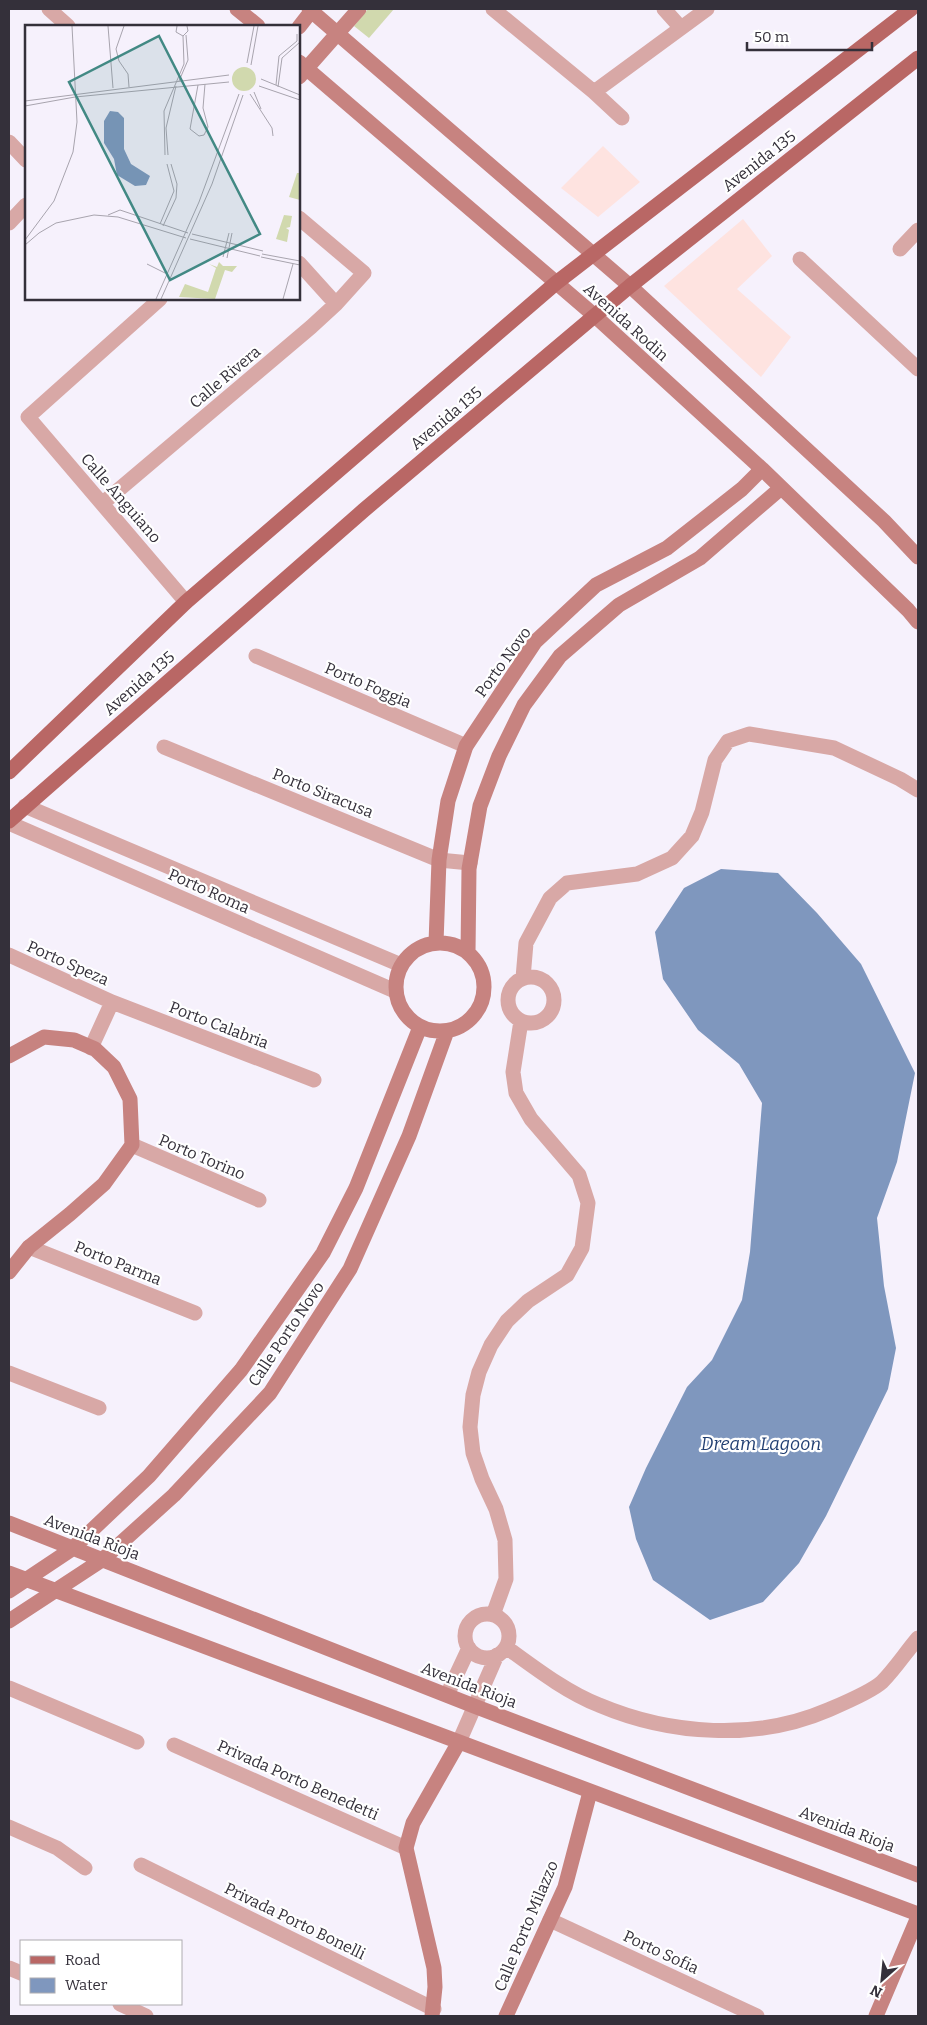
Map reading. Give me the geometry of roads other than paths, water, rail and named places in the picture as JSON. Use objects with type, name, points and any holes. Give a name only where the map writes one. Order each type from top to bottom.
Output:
[{"type":"main road","name":"Avenida 135","points":[[9,772],[186,602],[556,283],[911,9]]},
{"type":"main road","name":"Avenida 135","points":[[9,822],[364,510],[630,286],[918,58]]},
{"type":"street","points":[[49,9],[67,25]]},
{"type":"street","points":[[237,9],[257,25]]},
{"type":"street","points":[[301,69],[338,34],[359,9]]},
{"type":"street","points":[[493,9],[594,92],[622,118]]},
{"type":"street","points":[[664,9],[682,28]]},
{"type":"street","points":[[594,92],[707,9]]},
{"type":"street","points":[[300,26],[311,10]]},
{"type":"street","name":"Avenida Rodin","points":[[311,10],[630,286],[884,520],[918,557]]},
{"type":"street","name":"Avenida Rodin","points":[[301,69],[595,316],[762,469],[908,610],[918,622]]},
{"type":"street","points":[[9,142],[25,159]]},
{"type":"street","points":[[9,223],[25,207]]},
{"type":"street","name":"Calle Rivera","points":[[103,503],[311,327],[336,304],[364,273],[300,219]]},
{"type":"street","points":[[900,249],[918,230]]},
{"type":"street","points":[[800,259],[918,369]]},
{"type":"street","points":[[300,264],[336,304]]},
{"type":"street","name":"Calle Anguiano","points":[[159,300],[28,417],[186,602]]},
{"type":"street","name":"Porto Novo","points":[[436,943],[439,860],[448,801],[466,746],[535,642],[596,585],[667,548],[736,494],[762,469]]},
{"type":"street","points":[[468,953],[470,863],[480,806],[499,756],[524,705],[560,656],[619,605],[700,558],[781,488]]},
{"type":"street","name":"Porto Foggia","points":[[256,656],[466,746]]},
{"type":"street","points":[[523,978],[526,944],[550,898],[567,883],[636,874],[672,858],[692,836],[702,812],[715,760],[728,741],[749,734],[834,748],[900,779],[918,790]]},
{"type":"street","name":"Porto Siracusa","points":[[164,747],[439,860],[470,863]]},
{"type":"street","name":"Porto Roma","points":[[25,806],[401,965]]},
{"type":"street","name":"Porto Roma","points":[[9,822],[395,991]]},
{"type":"street","points":[[64,847],[73,827]]},
{"type":"street","points":[[436,943],[453,945],[468,953],[478,964],[483,978],[484,992],[480,1006],[472,1018],[461,1027],[433,1032],[420,1027],[408,1018],[399,1006],[395,991],[396,978],[401,965],[410,954],[422,947],[436,943]]},
{"type":"street","name":"Porto Speza","points":[[9,955],[112,1002]]},
{"type":"street","points":[[523,978],[538,978],[545,982],[554,994],[555,1002],[549,1016],[543,1020],[529,1023],[521,1021],[515,1017],[508,1003],[511,988],[523,978]]},
{"type":"street","points":[[91,1048],[112,1002]]},
{"type":"street","name":"Porto Calabria","points":[[112,1002],[314,1080]]},
{"type":"street","points":[[492,1615],[506,1580],[505,1540],[496,1508],[482,1479],[473,1453],[470,1426],[473,1395],[479,1372],[491,1345],[507,1321],[528,1302],[567,1275],[582,1248],[588,1203],[579,1175],[531,1119],[516,1093],[513,1072],[521,1021]]},
{"type":"street","name":"Calle Porto Novo","points":[[9,1591],[72,1549],[149,1476],[241,1370],[323,1253],[356,1188],[420,1027]]},
{"type":"street","name":"Calle Porto Novo","points":[[9,1621],[102,1560],[174,1495],[270,1393],[350,1269],[409,1136],[447,1031]]},
{"type":"street","points":[[9,1056],[44,1038],[74,1040],[95,1049],[114,1067],[130,1098],[132,1145],[104,1184],[29,1246],[9,1272]]},
{"type":"street","name":"Porto Torino","points":[[132,1145],[259,1200]]},
{"type":"street","name":"Porto Parma","points":[[29,1246],[195,1313]]},
{"type":"street","points":[[9,1373],[99,1408]]},
{"type":"street","name":"Avenida Rioja","points":[[9,1523],[474,1706],[918,1874]]},
{"type":"street","points":[[9,1573],[54,1592],[918,1915],[876,2016]]},
{"type":"street","points":[[433,2012],[434,1968],[406,1848],[413,1823],[459,1742],[474,1706],[501,1651],[508,1638],[507,1628],[501,1620],[492,1615],[480,1616],[469,1623],[465,1636],[469,1648],[482,1657],[501,1651],[590,1701],[633,1718],[686,1729],[743,1730],[778,1726],[808,1719],[844,1703],[881,1683],[918,1638]]},
{"type":"street","points":[[447,1695],[469,1648]]},
{"type":"street","points":[[9,1688],[137,1742]]},
{"type":"street","name":"Privada Porto Benedetti","points":[[174,1744],[406,1848]]},
{"type":"street","name":"Calle Porto Milazzo","points":[[506,2016],[570,1872],[590,1792]]},
{"type":"street","points":[[9,1827],[58,1848],[84,1868]]},
{"type":"street","name":"Privada Porto Bonelli","points":[[141,1865],[433,2012]]},
{"type":"street","name":"Porto Sofia","points":[[550,1920],[756,2016]]},
{"type":"street","points":[[122,2005],[146,2016]]},
{"type":"water","name":"Dream Lagoon","points":[[721,869],[778,873],[817,913],[861,964],[915,1073],[897,1162],[877,1218],[884,1286],[896,1348],[888,1389],[826,1516],[799,1563],[763,1602],[710,1620],[653,1580],[636,1539],[629,1507],[646,1468],[687,1387],[712,1360],[742,1300],[750,1252],[762,1103],[739,1064],[698,1030],[663,979],[655,932],[684,888]]}]
